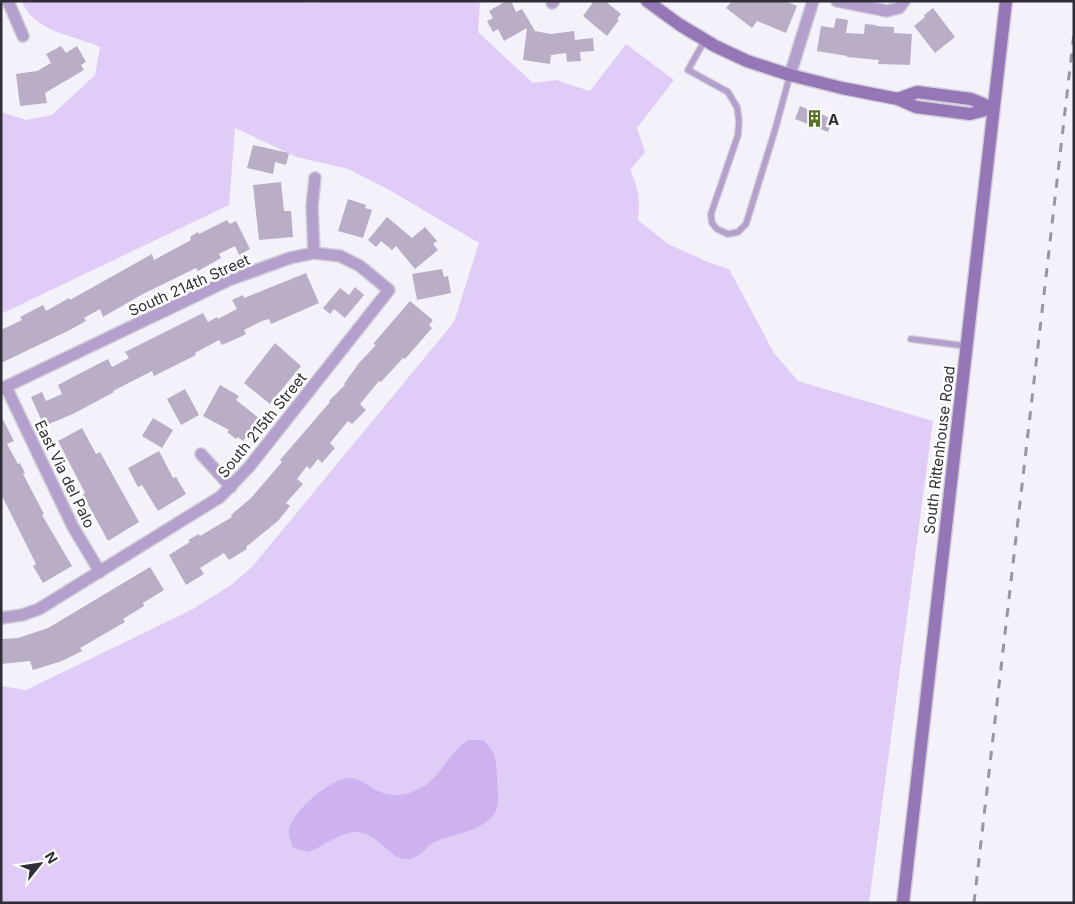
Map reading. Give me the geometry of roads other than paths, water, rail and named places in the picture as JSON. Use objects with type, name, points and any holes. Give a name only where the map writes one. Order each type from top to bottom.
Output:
[{"type":"main road","points":[[646,1],[705,40],[748,61],[790,76],[898,99],[916,107],[970,114],[993,108]]},
{"type":"main road","name":"South Rittenhouse Road","points":[[903,903],[1006,1]]},
{"type":"street","points":[[8,1],[23,36]]},
{"type":"street","points":[[790,76],[813,1]]},
{"type":"street","points":[[837,1],[887,11],[902,5]]},
{"type":"street","points":[[314,253],[312,206],[315,178]]},
{"type":"street","name":"South 214th Street","points":[[3,388],[229,280],[290,258],[314,253],[340,256],[360,266],[389,290]]},
{"type":"street","name":"South 215th Street","points":[[1,618],[22,615],[39,609],[208,505],[231,487],[249,467],[389,290]]},
{"type":"street","name":"East Via del Palo","points":[[3,388],[73,527],[100,572]]},
{"type":"street","points":[[200,454],[231,487]]},
{"type":"lane","points":[[705,40],[688,70],[728,92],[737,107],[739,121],[738,135],[711,214],[712,223],[717,229],[728,234],[738,232],[746,224],[776,130],[790,76]]},
{"type":"lane","points":[[911,339],[967,346]]},
{"type":"railway","points":[[974,903],[1074,33]]},
{"type":"place","name":"A","points":[[814,119]]}]
